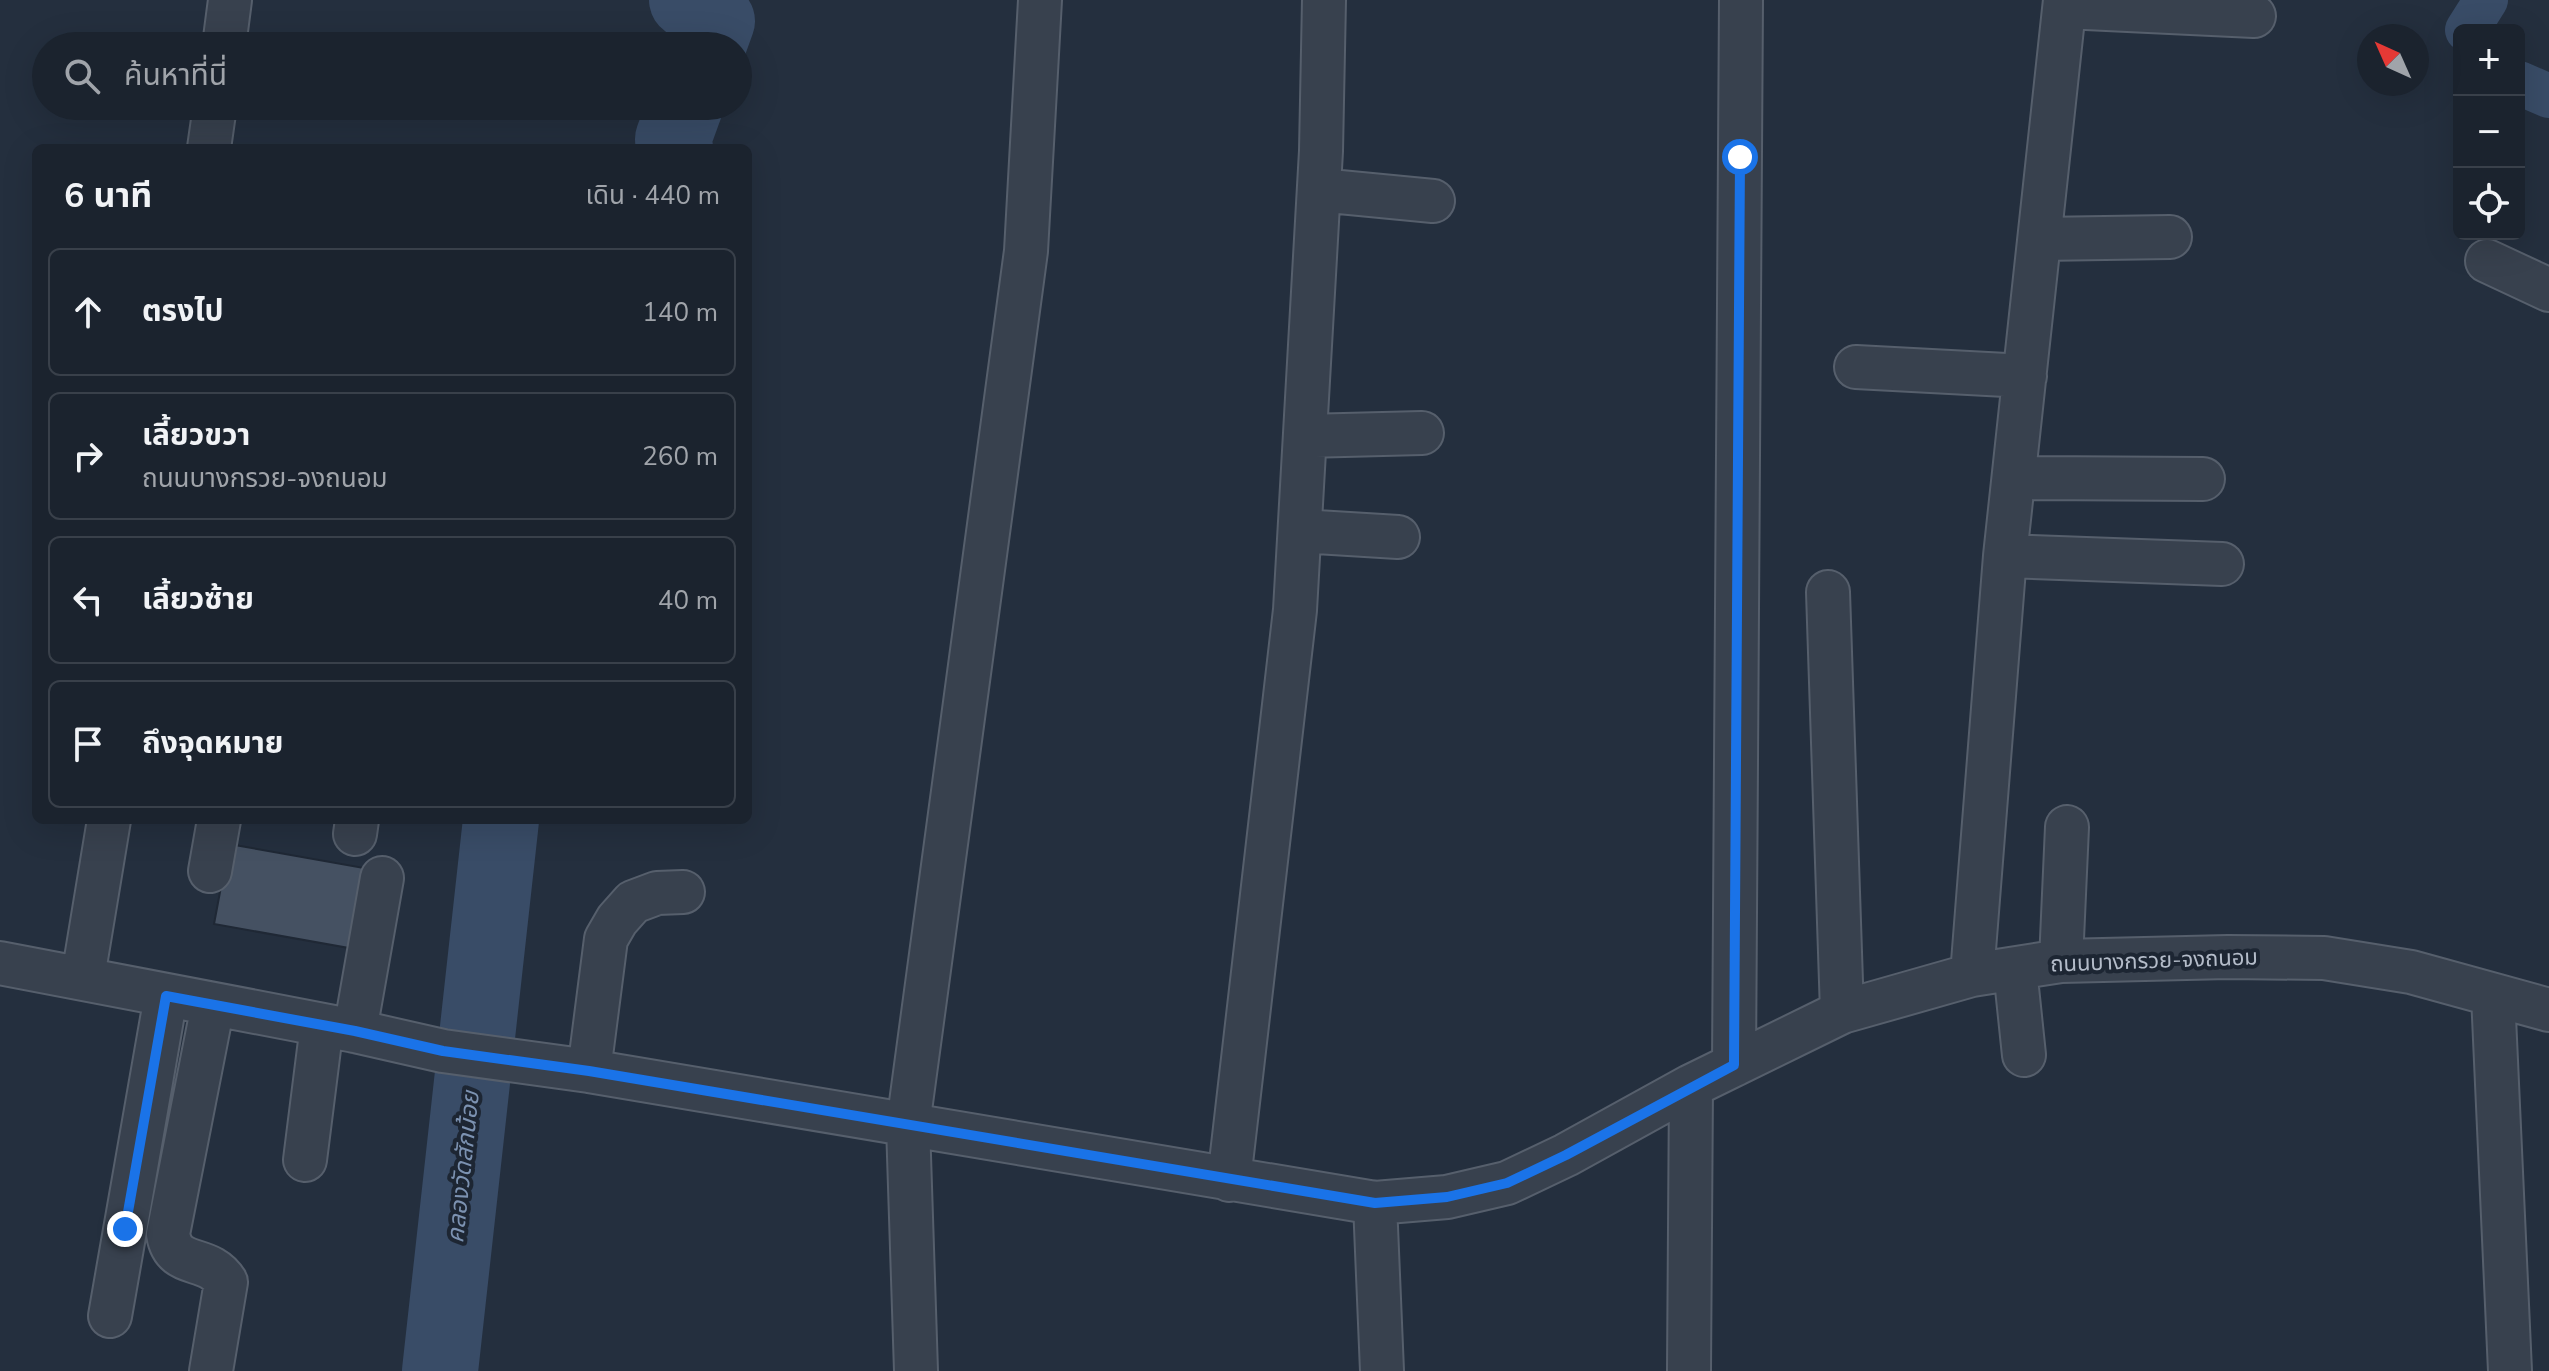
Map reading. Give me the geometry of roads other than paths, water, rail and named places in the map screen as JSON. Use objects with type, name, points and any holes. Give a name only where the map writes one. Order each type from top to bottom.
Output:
[{"type":"street","points":[[226,32],[230,0]]},
{"type":"street","points":[[916,1371],[908,1125],[1026,251],[1040,0]]},
{"type":"street","points":[[1229,1180],[1295,610],[1319,190],[1324,0]]},
{"type":"street","points":[[1734,1065],[1741,0]]},
{"type":"street","points":[[1972,975],[2005,556],[2065,4],[2254,16]]},
{"type":"street","points":[[210,144],[213,120]]},
{"type":"street","points":[[1319,190],[1433,201]]},
{"type":"street","points":[[2040,239],[2170,237]]},
{"type":"street","points":[[2487,261],[2549,290]]},
{"type":"street","points":[[1856,367],[2025,376]]},
{"type":"street","points":[[1305,436],[1422,433]]},
{"type":"street","points":[[2014,478],[2203,479]]},
{"type":"street","points":[[1300,531],[1398,537]]},
{"type":"street","points":[[2005,556],[2222,564]]},
{"type":"street","points":[[1828,592],[1842,1012]]},
{"type":"street","points":[[83,977],[108,824]]},
{"type":"street","points":[[210,871],[218,824]]},
{"type":"street","points":[[2061,961],[2067,827]]},
{"type":"street","points":[[305,1160],[382,878]]},
{"type":"street","points":[[589,1071],[606,939],[633,902],[657,893],[683,892]]},
{"type":"street","name":"ถนนบางกรวย-จงถนอม","points":[[0,963],[83,977],[443,1051],[589,1071],[1375,1203],[1447,1197],[1507,1183],[1566,1155],[1691,1086],[1842,1012],[1972,975],[2061,961],[2324,958],[2411,972],[2549,1010]]},
{"type":"street","points":[[2015,969],[2024,1055]]},
{"type":"street","points":[[2493,995],[2510,1371]]},
{"type":"street","points":[[110,1316],[166,996]]},
{"type":"street","points":[[211,1371],[226,1282],[212,1267],[175,1254],[170,1247],[168,1234],[213,1005]]},
{"type":"street","points":[[1689,1371],[1691,1086]]},
{"type":"street","points":[[1375,1203],[1382,1371]]},
{"type":"waterway","name":"คลองวัดสักน้อย","points":[[687,0],[717,21],[713,32]]},
{"type":"waterway","points":[[2471,24],[2486,0]]},
{"type":"waterway","points":[[2525,86],[2549,96]]},
{"type":"waterway","name":"คลองวัดสักน้อย","points":[[674,144],[680,120]]},
{"type":"waterway","name":"คลองวัดสักน้อย","points":[[440,1371],[501,824]]}]
